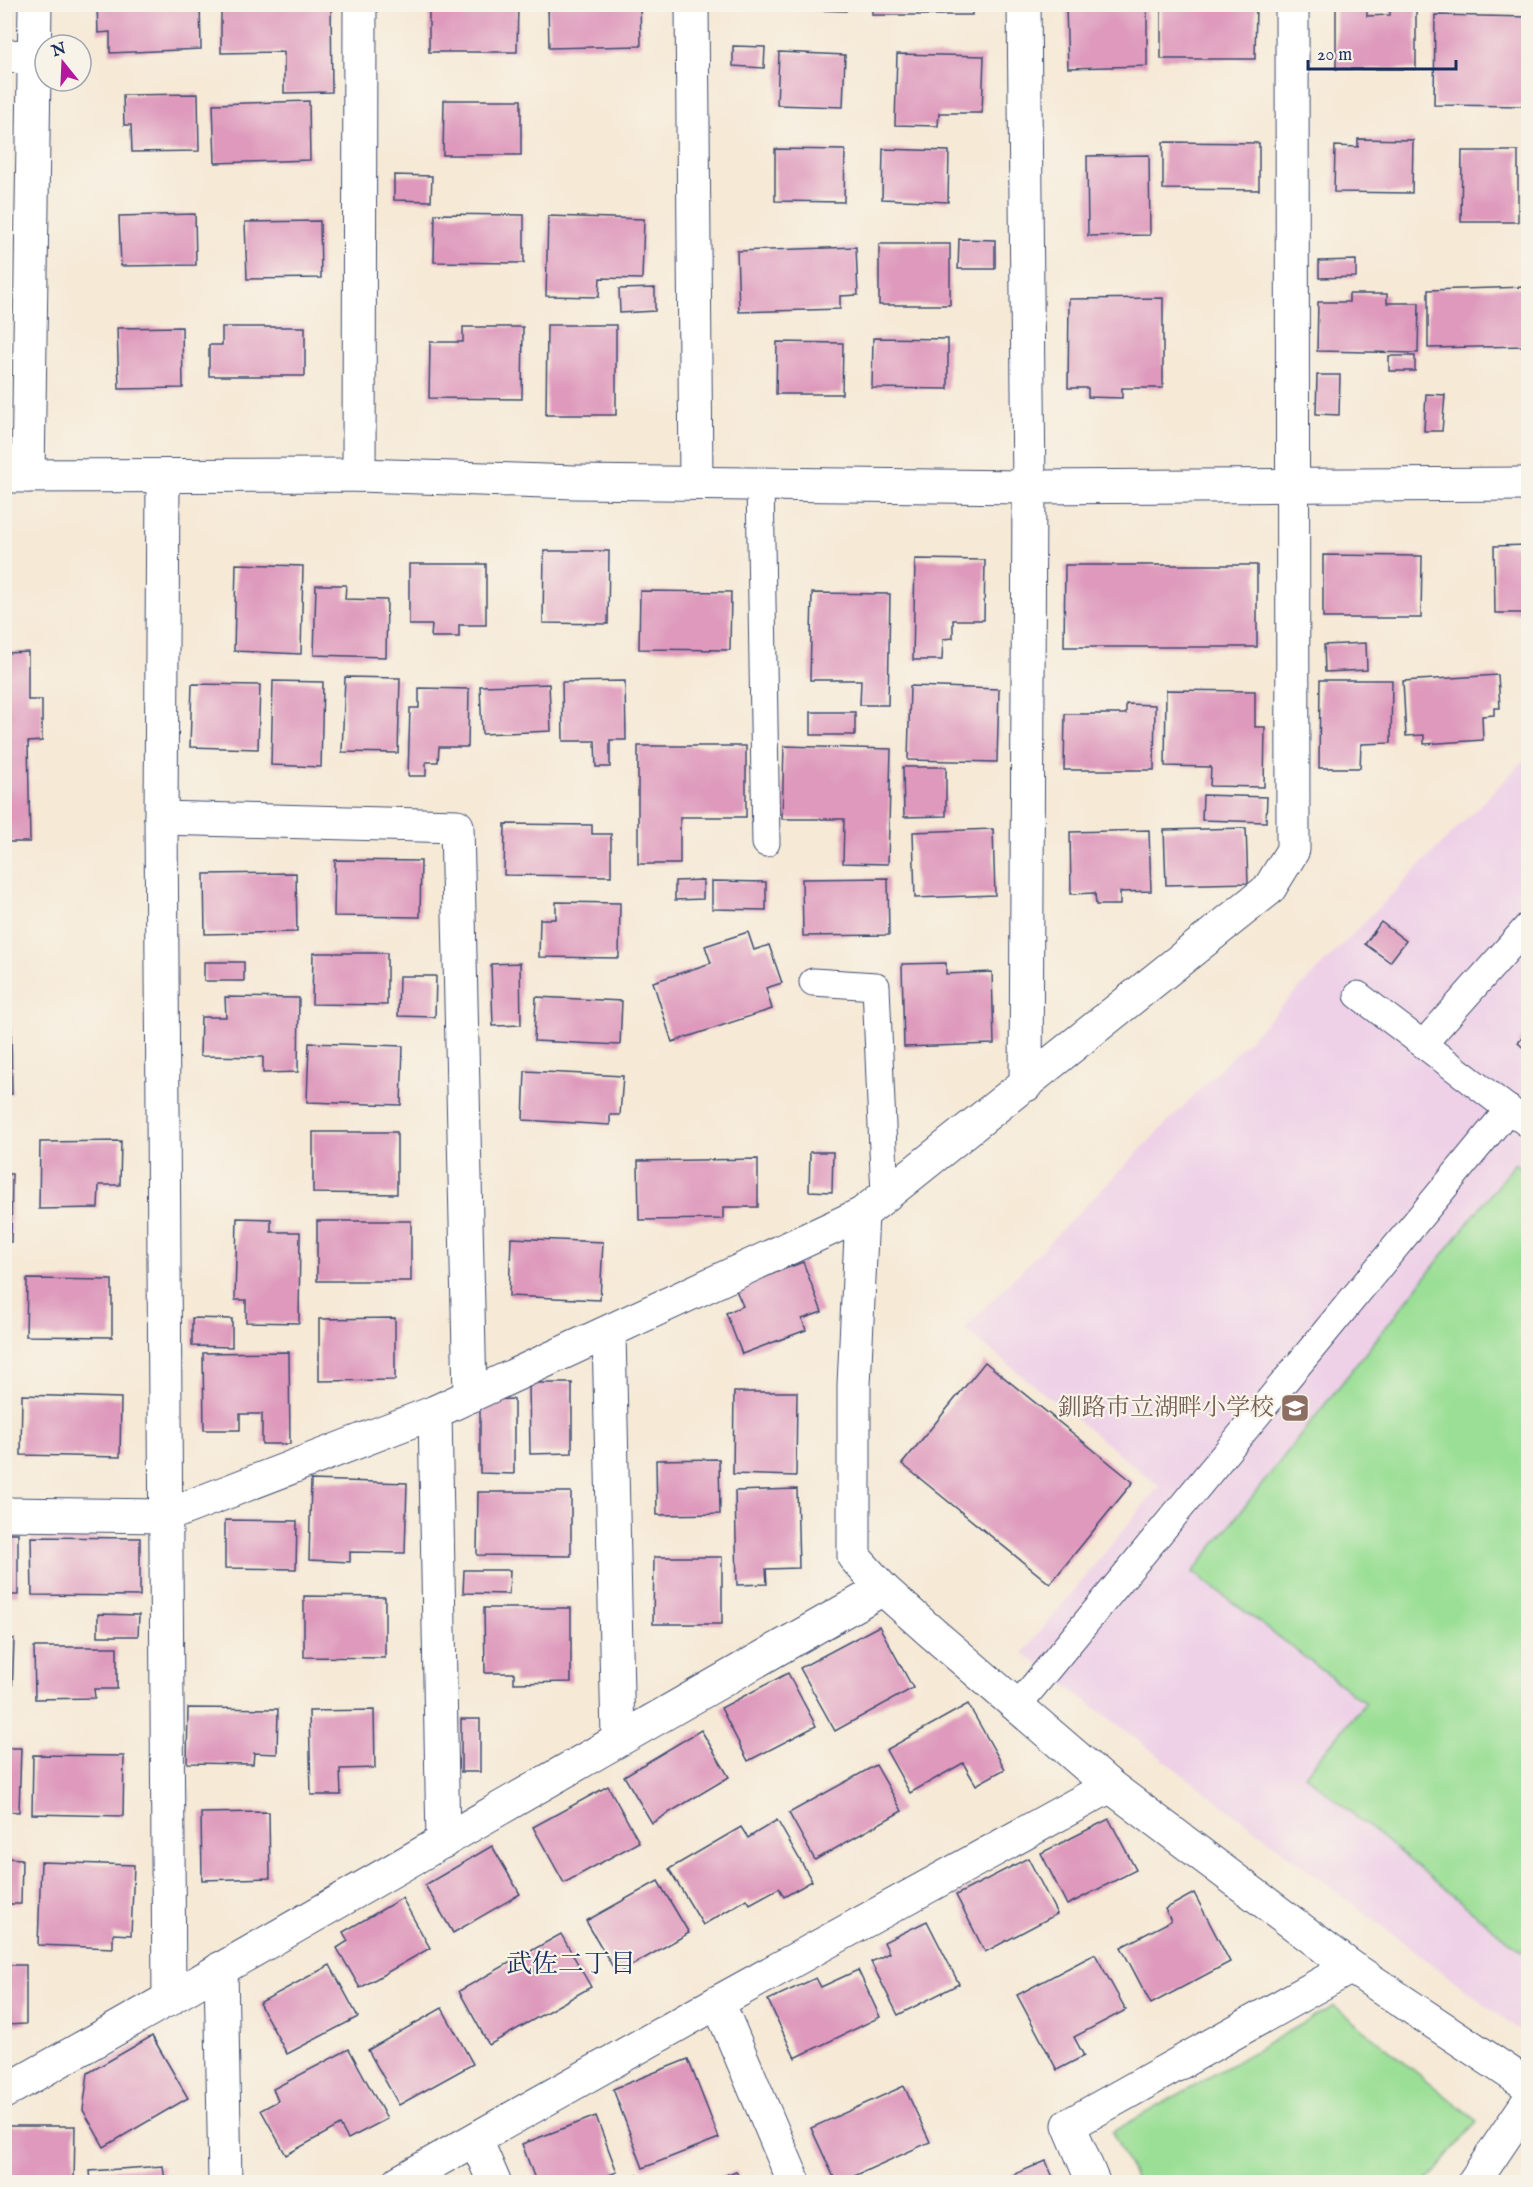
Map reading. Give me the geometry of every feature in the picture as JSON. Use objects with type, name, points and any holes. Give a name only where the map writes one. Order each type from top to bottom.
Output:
[{"type":"street","points":[[35,4],[19,57],[16,476],[359,475],[696,483],[1029,487],[1528,484]]},
{"type":"street","points":[[359,475],[360,4]]},
{"type":"street","points":[[692,4],[696,483]]},
{"type":"street","points":[[1024,4],[1029,487],[1026,1085]]},
{"type":"street","points":[[4,1514],[165,1516],[435,1412],[609,1333],[873,1205],[1269,889],[1293,850],[1292,4]]},
{"type":"street","points":[[163,476],[161,818],[170,2000]]},
{"type":"street","points":[[161,818],[457,826],[470,1396]]},
{"type":"street","points":[[873,1205],[854,1385],[854,1557],[883,1589],[1110,1786],[1351,1967],[1528,2085]]},
{"type":"street","points":[[609,1333],[618,1738]]},
{"type":"street","points":[[435,1412],[443,1842]]},
{"type":"street","points":[[4,2092],[170,2000],[221,1968],[443,1842],[618,1738],[883,1589]]},
{"type":"street","points":[[399,2182],[718,2002],[1110,1786]]},
{"type":"street","points":[[1093,2182],[1069,2125],[1351,1967]]},
{"type":"street","points":[[221,1968],[225,2182]]},
{"type":"street","points":[[718,2002],[794,2182]]},
{"type":"street","points":[[1474,2182],[1528,2102]]},
{"type":"street","points":[[476,2140],[494,2182]]},
{"type":"lane","points":[[760,482],[766,843]]},
{"type":"lane","points":[[1423,1044],[1528,926]]},
{"type":"lane","points":[[813,982],[876,986],[873,1205]]},
{"type":"lane","points":[[1018,1705],[1519,1117],[1358,994]]},
{"type":"shaded area","name":"釧路市立湖畔小学校","points":[[1528,756],[1528,2037],[1023,1653],[1159,1486],[964,1329]]},
{"type":"green space","points":[[1515,1163],[1528,1174],[1528,1957],[1305,1775],[1365,1703],[1193,1572]]},
{"type":"green space","points":[[1334,2006],[1477,2121],[1427,2182],[1137,2182],[1112,2132]]},
{"type":"building","points":[[97,4],[200,4],[201,49],[110,53],[110,32],[98,33]]},
{"type":"building","points":[[221,4],[331,4],[332,92],[284,93],[284,52],[221,53]]},
{"type":"building","points":[[429,4],[518,4],[517,52],[429,52]]},
{"type":"building","points":[[548,4],[640,4],[641,46],[549,48]]},
{"type":"building","points":[[776,4],[846,4],[846,11],[776,9]]},
{"type":"building","points":[[872,4],[972,4],[972,15],[872,15]]},
{"type":"building","points":[[1161,4],[1256,4],[1255,59],[1161,59]]},
{"type":"building","points":[[1336,4],[1367,4],[1367,16],[1390,15],[1390,4],[1416,4],[1416,69],[1336,69]]},
{"type":"building","points":[[1147,7],[1147,66],[1068,68],[1066,8]]},
{"type":"building","points":[[1435,15],[1528,17],[1528,106],[1434,105]]},
{"type":"building","points":[[733,46],[765,47],[764,68],[733,66]]},
{"type":"building","points":[[779,52],[845,55],[843,107],[777,105]]},
{"type":"building","points":[[897,54],[984,56],[982,113],[939,113],[938,126],[895,125]]},
{"type":"building","points":[[198,94],[199,151],[132,152],[131,125],[124,125],[123,95]]},
{"type":"building","points":[[444,100],[521,100],[521,155],[443,155]]},
{"type":"building","points":[[309,101],[310,160],[215,163],[213,104]]},
{"type":"building","points":[[1358,139],[1413,140],[1412,193],[1334,192],[1335,146],[1358,147]]},
{"type":"building","points":[[1163,142],[1259,143],[1259,190],[1163,189]]},
{"type":"building","points":[[775,149],[845,150],[844,202],[775,201]]},
{"type":"building","points":[[883,149],[949,151],[948,202],[882,199]]},
{"type":"building","points":[[1462,151],[1518,151],[1518,222],[1461,222]]},
{"type":"building","points":[[1149,155],[1150,235],[1088,236],[1087,156]]},
{"type":"building","points":[[394,175],[432,176],[431,201],[394,200]]},
{"type":"building","points":[[195,214],[196,265],[121,266],[119,216]]},
{"type":"building","points":[[435,214],[524,215],[524,263],[434,262]]},
{"type":"building","points":[[548,216],[644,219],[642,279],[600,278],[599,297],[546,296]]},
{"type":"building","points":[[320,221],[321,278],[247,279],[245,222]]},
{"type":"building","points":[[959,239],[995,240],[995,269],[958,269]]},
{"type":"building","points":[[879,244],[950,244],[950,305],[879,305]]},
{"type":"building","points":[[856,247],[858,295],[840,296],[840,309],[739,312],[737,251]]},
{"type":"building","points":[[1356,260],[1356,277],[1319,278],[1319,261]]},
{"type":"building","points":[[1526,287],[1527,346],[1428,348],[1428,290]]},
{"type":"building","points":[[655,288],[655,311],[620,313],[619,289]]},
{"type":"building","points":[[1349,294],[1387,294],[1387,303],[1419,303],[1418,353],[1317,351],[1318,302],[1349,302]]},
{"type":"building","points":[[1163,298],[1163,388],[1122,388],[1122,398],[1088,397],[1088,388],[1068,388],[1069,299]]},
{"type":"building","points":[[547,325],[616,325],[616,415],[546,415]]},
{"type":"building","points":[[182,327],[183,388],[119,389],[117,328]]},
{"type":"building","points":[[222,327],[305,327],[305,376],[209,376],[209,345],[222,345]]},
{"type":"building","points":[[463,327],[523,327],[522,399],[429,398],[430,342],[463,342]]},
{"type":"building","points":[[873,338],[948,339],[948,389],[872,388]]},
{"type":"building","points":[[777,342],[843,343],[842,394],[776,394]]},
{"type":"building","points":[[1389,356],[1415,356],[1415,371],[1389,371]]},
{"type":"building","points":[[1317,375],[1340,375],[1339,415],[1316,414]]},
{"type":"building","points":[[1426,394],[1445,395],[1442,431],[1424,431]]},
{"type":"building","points":[[1528,545],[1528,613],[1495,613],[1494,546]]},
{"type":"building","points":[[544,551],[609,551],[608,624],[543,623]]},
{"type":"building","points":[[1323,555],[1422,556],[1421,618],[1323,618]]},
{"type":"building","points":[[915,559],[985,560],[984,620],[953,620],[953,638],[943,639],[942,660],[913,660]]},
{"type":"building","points":[[236,564],[303,566],[301,654],[234,651]]},
{"type":"building","points":[[409,564],[486,564],[486,625],[459,625],[459,637],[431,637],[432,625],[409,625]]},
{"type":"building","points":[[1065,565],[1257,565],[1257,647],[1064,647]]},
{"type":"building","points":[[316,585],[346,585],[345,599],[387,600],[386,657],[314,655]]},
{"type":"building","points":[[640,591],[731,592],[730,650],[639,649]]},
{"type":"building","points":[[812,593],[890,594],[888,705],[860,705],[861,680],[810,680]]},
{"type":"building","points":[[1366,643],[1367,670],[1325,672],[1324,645]]},
{"type":"building","points":[[28,652],[28,700],[42,700],[42,741],[28,742],[30,842],[4,842],[4,653]]},
{"type":"building","points":[[1498,675],[1500,708],[1494,708],[1494,715],[1482,716],[1483,740],[1424,744],[1424,735],[1406,736],[1403,681]]},
{"type":"building","points":[[345,677],[400,678],[398,753],[342,752]]},
{"type":"building","points":[[1320,680],[1392,680],[1391,743],[1361,744],[1360,768],[1319,768]]},
{"type":"building","points":[[273,681],[323,682],[321,767],[271,765]]},
{"type":"building","points":[[625,681],[626,740],[610,740],[610,767],[596,767],[595,741],[563,741],[562,682]]},
{"type":"building","points":[[192,684],[260,685],[258,749],[190,747]]},
{"type":"building","points":[[549,684],[551,731],[482,734],[480,686]]},
{"type":"building","points":[[910,686],[999,689],[997,762],[908,760]]},
{"type":"building","points":[[419,688],[469,689],[468,747],[439,747],[438,762],[426,762],[426,776],[408,776],[410,708],[419,708]]},
{"type":"building","points":[[1166,690],[1255,691],[1255,727],[1265,727],[1264,787],[1210,786],[1211,767],[1165,766]]},
{"type":"building","points":[[1126,704],[1155,705],[1154,770],[1064,770],[1065,714],[1126,714]]},
{"type":"building","points":[[811,712],[855,712],[855,735],[811,735]]},
{"type":"building","points":[[638,746],[746,746],[746,817],[680,817],[680,864],[638,864]]},
{"type":"building","points":[[784,746],[891,749],[888,864],[843,863],[844,819],[782,819]]},
{"type":"building","points":[[903,767],[946,767],[946,816],[904,817]]},
{"type":"building","points":[[1203,795],[1267,797],[1266,822],[1202,820]]},
{"type":"building","points":[[505,824],[592,825],[592,834],[611,834],[611,876],[504,875]]},
{"type":"building","points":[[1246,828],[1248,883],[1166,885],[1164,830]]},
{"type":"building","points":[[993,829],[995,895],[915,898],[913,832]]},
{"type":"building","points":[[1149,830],[1151,891],[1120,892],[1120,905],[1096,905],[1095,893],[1071,894],[1070,832]]},
{"type":"building","points":[[335,860],[421,861],[420,917],[334,916]]},
{"type":"building","points":[[296,873],[297,932],[205,934],[204,874]]},
{"type":"building","points":[[888,878],[889,935],[803,936],[802,879]]},
{"type":"building","points":[[703,880],[703,899],[675,900],[675,881]]},
{"type":"building","points":[[712,881],[766,882],[766,910],[712,909]]},
{"type":"building","points":[[556,902],[620,903],[619,958],[539,957],[540,919],[556,919]]},
{"type":"building","points":[[1381,922],[1406,941],[1390,962],[1365,944]]},
{"type":"building","points":[[748,932],[754,950],[769,945],[782,983],[766,988],[772,1009],[672,1042],[653,982],[711,963],[705,946]]},
{"type":"building","points":[[313,953],[387,953],[387,1005],[312,1004]]},
{"type":"building","points":[[204,962],[244,962],[244,981],[204,981]]},
{"type":"building","points":[[520,963],[521,1025],[493,1026],[491,964]]},
{"type":"building","points":[[946,963],[946,974],[992,972],[994,1044],[904,1047],[902,964]]},
{"type":"building","points":[[399,976],[436,976],[435,1017],[398,1016]]},
{"type":"building","points":[[225,997],[299,998],[298,1072],[263,1073],[263,1057],[200,1056],[201,1017],[226,1017]]},
{"type":"building","points":[[536,997],[622,1001],[620,1045],[534,1041]]},
{"type":"building","points":[[4,1026],[11,1026],[12,1094],[4,1094]]},
{"type":"building","points":[[1528,1030],[1528,1052],[1518,1043]]},
{"type":"building","points":[[309,1043],[403,1046],[401,1105],[307,1102]]},
{"type":"building","points":[[525,1071],[623,1076],[620,1115],[610,1115],[610,1125],[523,1120]]},
{"type":"building","points":[[313,1132],[397,1132],[397,1194],[313,1193]]},
{"type":"building","points":[[121,1141],[120,1185],[99,1185],[98,1208],[39,1209],[40,1142]]},
{"type":"building","points":[[810,1152],[833,1152],[832,1192],[809,1191]]},
{"type":"building","points":[[758,1159],[758,1207],[723,1207],[723,1219],[639,1220],[638,1161]]},
{"type":"building","points":[[4,1174],[12,1174],[11,1242],[4,1242]]},
{"type":"building","points":[[237,1218],[271,1219],[271,1232],[300,1232],[299,1323],[246,1322],[246,1300],[235,1300]]},
{"type":"building","points":[[317,1221],[411,1221],[411,1281],[317,1281]]},
{"type":"building","points":[[511,1238],[603,1242],[600,1300],[509,1296]]},
{"type":"building","points":[[803,1262],[822,1312],[802,1319],[806,1330],[742,1354],[726,1313],[743,1306],[735,1288]]},
{"type":"building","points":[[27,1279],[112,1280],[112,1337],[26,1336]]},
{"type":"building","points":[[192,1318],[232,1319],[232,1347],[192,1346]]},
{"type":"building","points":[[395,1318],[395,1380],[319,1381],[319,1319]]},
{"type":"building","points":[[289,1352],[290,1444],[262,1444],[262,1414],[240,1414],[240,1430],[204,1430],[203,1353]]},
{"type":"building","points":[[985,1362],[1133,1482],[1050,1584],[902,1464]]},
{"type":"building","points":[[529,1383],[572,1383],[572,1453],[530,1454]]},
{"type":"building","points":[[734,1392],[797,1392],[796,1476],[733,1474]]},
{"type":"building","points":[[22,1395],[121,1398],[120,1457],[21,1455]]},
{"type":"building","points":[[514,1399],[514,1474],[480,1473],[480,1400]]},
{"type":"building","points":[[719,1459],[720,1514],[657,1515],[656,1460]]},
{"type":"building","points":[[311,1480],[407,1483],[405,1553],[350,1552],[350,1562],[309,1560]]},
{"type":"building","points":[[797,1489],[799,1568],[766,1569],[767,1584],[737,1585],[735,1491]]},
{"type":"building","points":[[478,1492],[571,1492],[571,1556],[477,1555]]},
{"type":"building","points":[[225,1520],[297,1521],[296,1569],[225,1568]]},
{"type":"building","points":[[4,1533],[18,1533],[18,1595],[4,1595]]},
{"type":"building","points":[[31,1537],[140,1538],[140,1596],[32,1595]]},
{"type":"building","points":[[654,1557],[722,1557],[722,1624],[653,1624]]},
{"type":"building","points":[[464,1570],[510,1570],[509,1594],[463,1593]]},
{"type":"building","points":[[304,1596],[385,1597],[385,1658],[304,1657]]},
{"type":"building","points":[[484,1608],[571,1608],[571,1682],[514,1683],[514,1673],[485,1673]]},
{"type":"building","points":[[98,1614],[139,1615],[138,1636],[98,1636]]},
{"type":"building","points":[[879,1626],[913,1688],[835,1731],[800,1668]]},
{"type":"building","points":[[4,1638],[14,1639],[12,1696],[4,1696]]},
{"type":"building","points":[[34,1647],[117,1647],[117,1689],[94,1689],[95,1698],[35,1699]]},
{"type":"building","points":[[788,1673],[816,1726],[748,1761],[721,1708]]},
{"type":"building","points":[[968,1704],[1005,1769],[976,1785],[963,1763],[910,1793],[886,1750]]},
{"type":"building","points":[[188,1708],[278,1709],[277,1754],[254,1753],[253,1764],[187,1763]]},
{"type":"building","points":[[374,1710],[375,1768],[340,1769],[341,1795],[311,1795],[309,1711]]},
{"type":"building","points":[[461,1719],[480,1719],[480,1772],[461,1772]]},
{"type":"building","points":[[701,1730],[729,1777],[652,1823],[624,1776]]},
{"type":"building","points":[[4,1748],[21,1748],[19,1812],[4,1811]]},
{"type":"building","points":[[33,1755],[124,1756],[123,1816],[32,1814]]},
{"type":"building","points":[[876,1765],[902,1811],[815,1860],[789,1813]]},
{"type":"building","points":[[608,1786],[639,1842],[564,1883],[533,1827]]},
{"type":"building","points":[[269,1812],[270,1878],[202,1880],[201,1813]]},
{"type":"building","points":[[1109,1819],[1136,1870],[1067,1905],[1041,1853]]},
{"type":"building","points":[[777,1820],[812,1881],[784,1897],[779,1888],[750,1904],[747,1899],[703,1925],[669,1869],[741,1827],[748,1838]]},
{"type":"building","points":[[492,1846],[520,1894],[453,1933],[425,1885]]},
{"type":"building","points":[[4,1858],[22,1859],[21,1904],[4,1904]]},
{"type":"building","points":[[1028,1858],[1057,1914],[985,1952],[956,1895]]},
{"type":"building","points":[[41,1862],[134,1865],[131,1935],[113,1934],[113,1948],[38,1945]]},
{"type":"building","points":[[658,1881],[689,1933],[617,1974],[586,1921]]},
{"type":"building","points":[[1194,1893],[1230,1962],[1151,2004],[1121,1947],[1171,1921],[1165,1909]]},
{"type":"building","points":[[402,1898],[430,1948],[360,1988],[337,1948],[348,1941],[343,1932]]},
{"type":"building","points":[[927,1921],[959,1984],[898,2015],[871,1962],[889,1953],[884,1942]]},
{"type":"building","points":[[561,1934],[591,1987],[489,2045],[459,1991]]},
{"type":"building","points":[[1095,1954],[1126,2010],[1074,2037],[1084,2056],[1057,2070],[1017,1995]]},
{"type":"building","points":[[4,1965],[26,1965],[26,2024],[4,2025]]},
{"type":"building","points":[[330,1965],[358,2017],[287,2054],[259,2003]]},
{"type":"building","points":[[858,1970],[880,2017],[795,2058],[768,2000],[816,1978],[821,1987]]},
{"type":"building","points":[[442,2008],[473,2064],[399,2105],[368,2050]]},
{"type":"building","points":[[152,2036],[188,2098],[104,2147],[83,2110],[88,2073]]},
{"type":"building","points":[[349,2049],[387,2119],[348,2139],[340,2125],[286,2155],[261,2110],[278,2101],[273,2089]]},
{"type":"building","points":[[688,2059],[719,2138],[643,2168],[613,2089]]},
{"type":"building","points":[[904,2086],[930,2142],[841,2182],[836,2182],[811,2128]]},
{"type":"building","points":[[596,2116],[617,2172],[589,2182],[536,2182],[522,2144]]},
{"type":"building","points":[[4,2126],[75,2126],[74,2182],[4,2182]]},
{"type":"building","points":[[1046,2161],[1055,2182],[996,2182]]},
{"type":"building","points":[[163,2166],[165,2182],[91,2182],[90,2171]]},
{"type":"building","points":[[736,2171],[741,2182],[708,2182]]},
{"type":"building","points":[[637,2175],[640,2182],[617,2182]]},
{"type":"place","name":"釧路市立湖畔小学校","points":[[1295,1408]]},
{"type":"district","name":"武佐二丁目","points":[[571,1964]]}]
